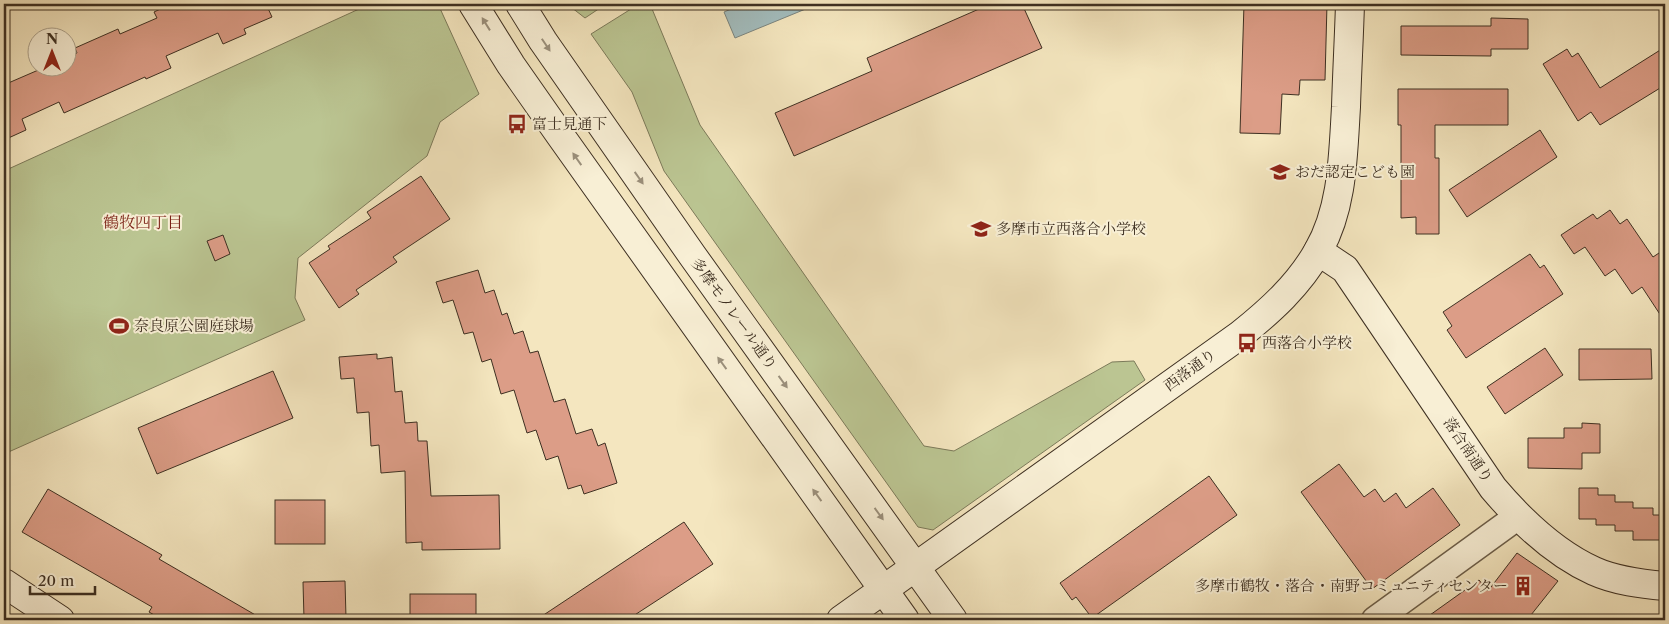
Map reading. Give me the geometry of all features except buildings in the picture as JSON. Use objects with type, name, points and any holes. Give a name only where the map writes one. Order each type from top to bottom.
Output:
[{"type":"main road","points":[[473,4],[511,65],[560,135],[905,620]]},
{"type":"main road","name":"多摩モノレール通り","points":[[520,4],[543,41],[692,255],[953,620]]},
{"type":"main road","name":"西落通り","points":[[841,620],[1260,319],[1292,287],[1318,251],[1329,226],[1339,192],[1343,159],[1350,4]]},
{"type":"main road","name":"落合南通り","points":[[1318,251],[1345,269],[1493,488],[1517,517],[1557,548],[1594,571],[1638,584],[1665,586]]},
{"type":"main road","points":[[4,584],[60,620]]},
{"type":"street","points":[[1375,620],[1517,517]]},
{"type":"green space","points":[[370,4],[438,4],[479,94],[440,122],[427,156],[298,258],[295,298],[305,320],[4,454],[4,171]]},
{"type":"green space","points":[[567,4],[606,4],[585,18]]},
{"type":"green space","points":[[639,4],[650,4],[700,125],[924,446],[954,451],[1112,362],[1134,361],[1145,380],[933,530],[918,527],[664,171],[632,92],[591,34]]},
{"type":"water","points":[[743,4],[807,4],[808,8],[735,38],[724,12]]},
{"type":"place","name":"富士見通下","points":[[517,124]]},
{"type":"place","name":"おだ認定こども園","points":[[1280,172]]},
{"type":"place","name":"多摩市立西落合小学校","points":[[981,229]]},
{"type":"place","name":"奈良原公園庭球場","points":[[119,326]]},
{"type":"place","name":"西落合小学校","points":[[1247,343]]},
{"type":"place","name":"多摩市鶴牧・落合・南野コミュニティセンター","points":[[1523,586]]},
{"type":"district","name":"鶴牧四丁目","points":[[143,222]]}]
